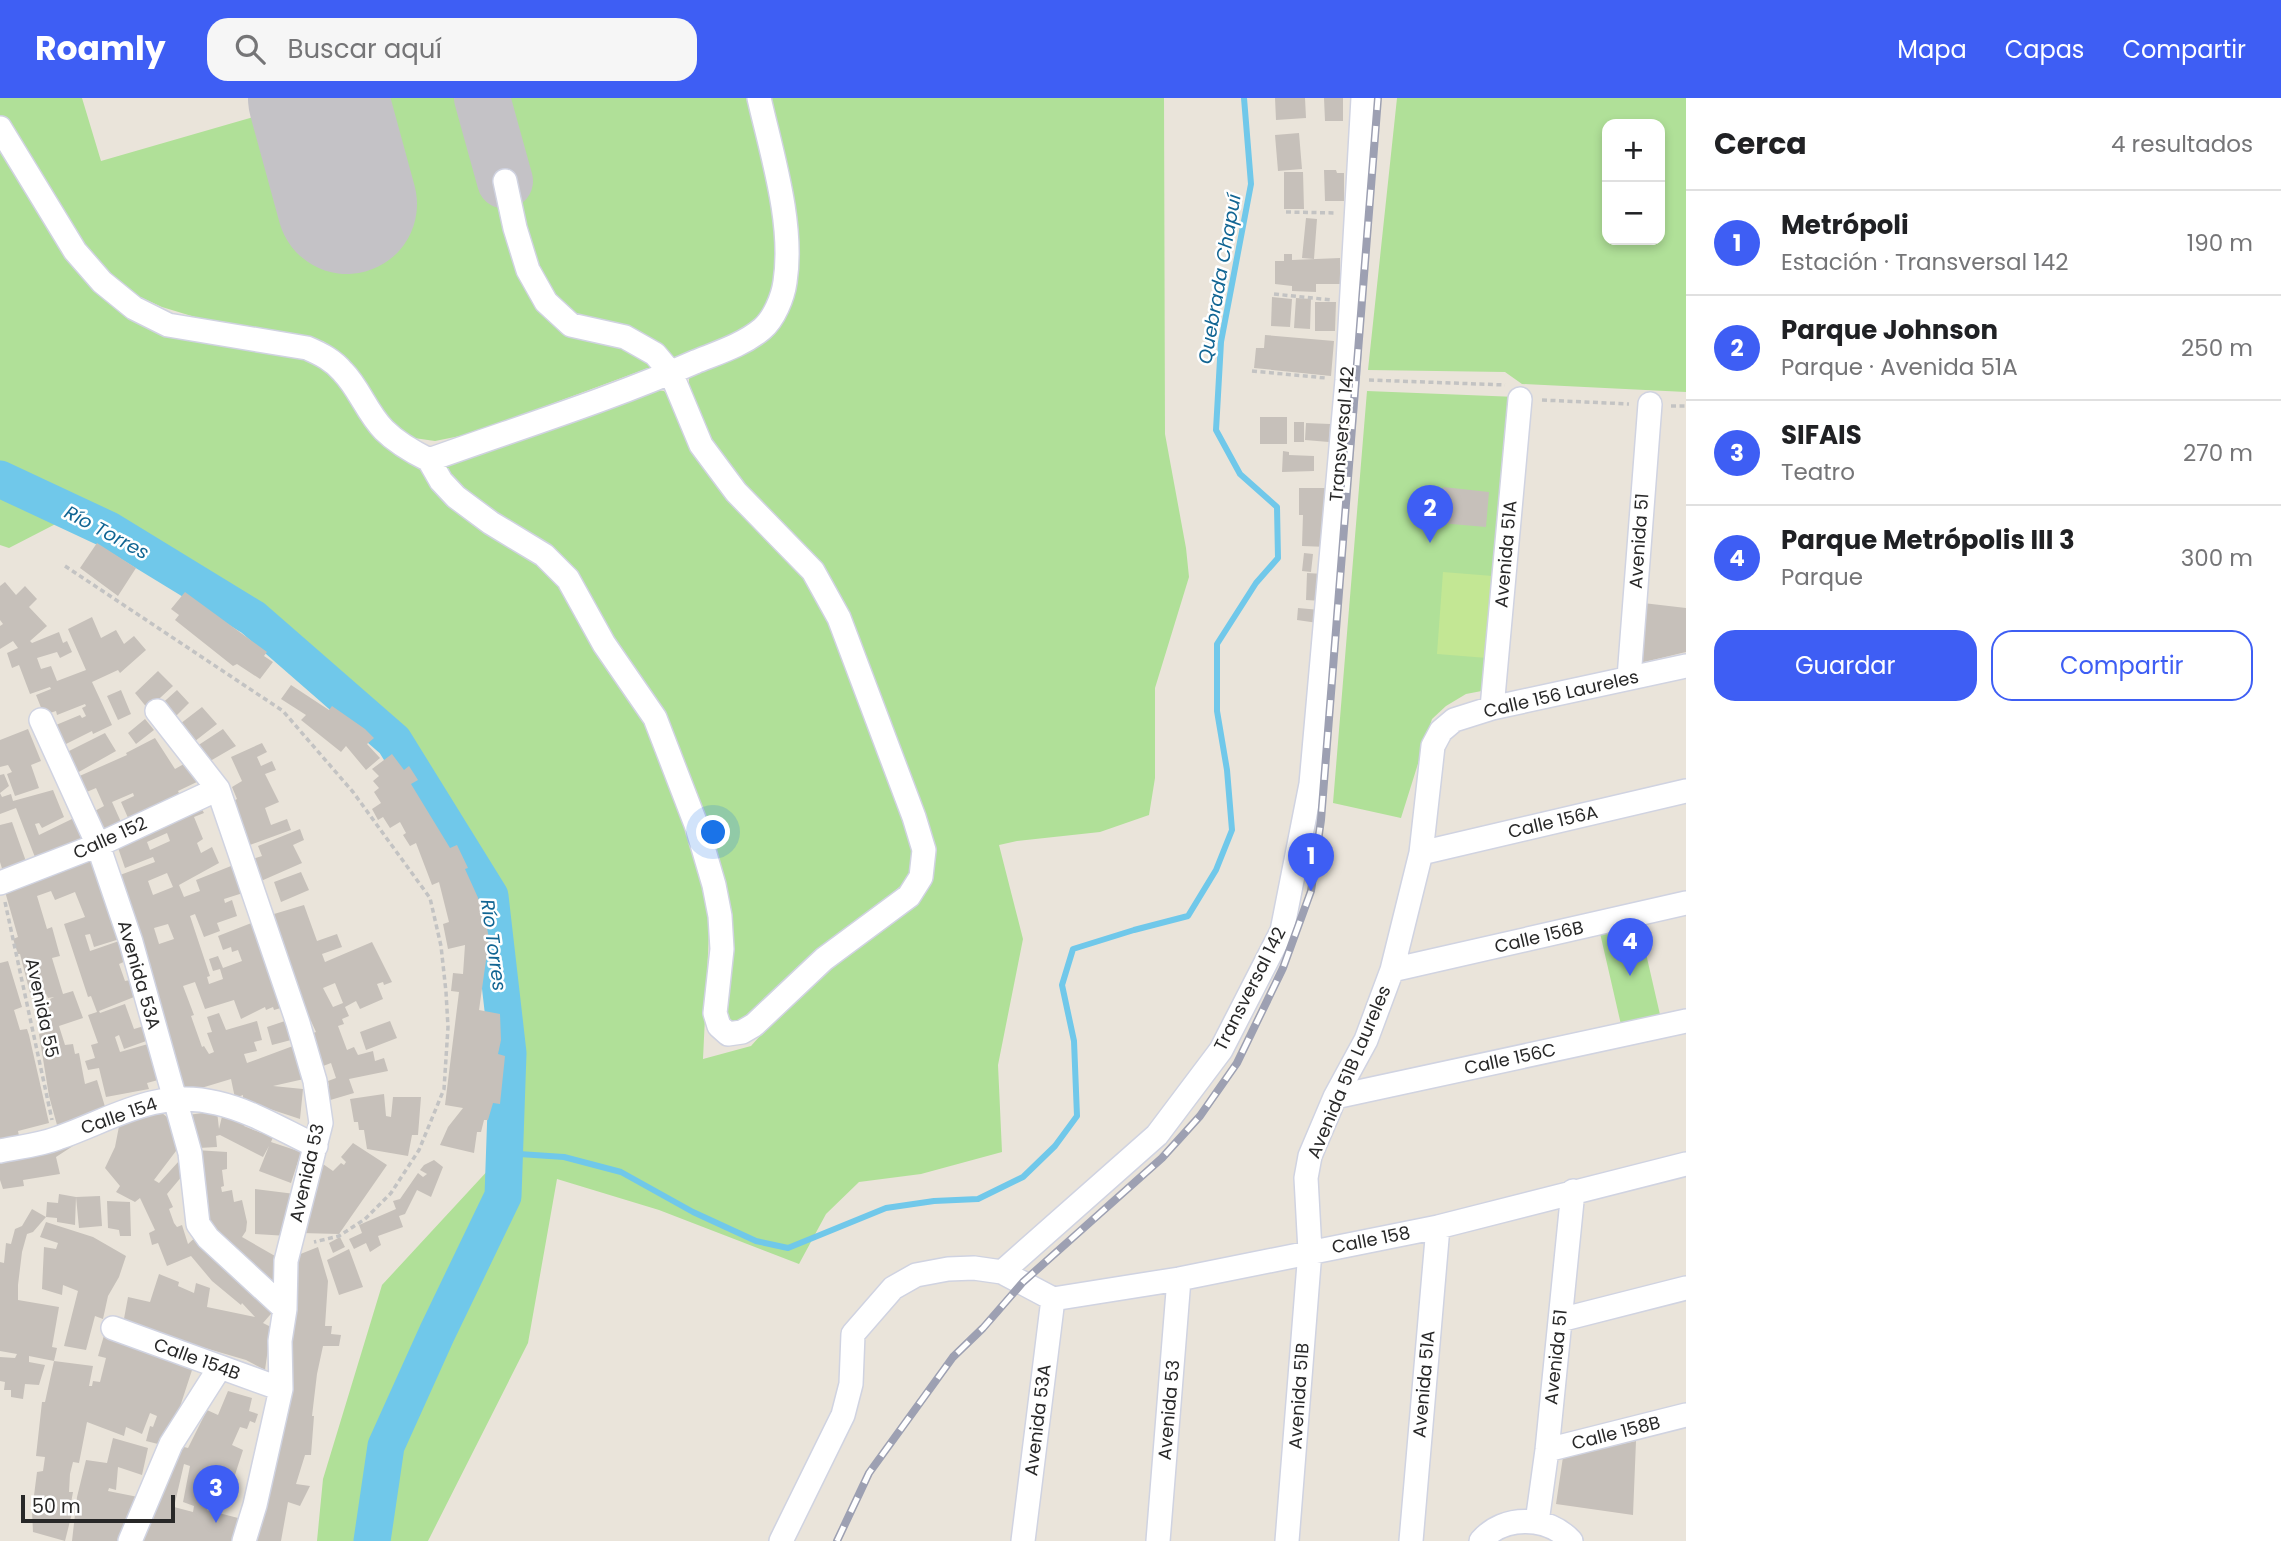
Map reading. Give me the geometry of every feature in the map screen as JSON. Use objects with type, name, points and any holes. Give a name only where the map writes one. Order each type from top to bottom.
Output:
[{"type":"street","points":[[429,460],[671,373],[745,340],[764,328],[777,308],[785,283],[787,241],[779,188],[759,98]]},
{"type":"street","name":"Transversal 142","points":[[1002,1272],[1157,1135],[1222,1049],[1282,931],[1311,784],[1347,380],[1363,98]]},
{"type":"street","points":[[0,128],[75,251],[102,282],[134,308],[167,325],[307,348],[326,357],[345,373],[364,405],[384,429],[408,449],[429,460],[441,481],[456,497],[491,523],[544,555],[568,579],[604,644],[655,719],[697,827],[720,916],[722,949],[715,1013],[719,1026],[728,1034],[742,1032],[754,1025],[824,959],[909,896],[920,877],[925,850],[839,618],[813,571],[736,492],[701,445],[671,373],[655,354],[625,337],[572,325],[546,302],[528,270],[505,181]]},
{"type":"street","name":"Avenida 51A","points":[[1492,708],[1520,399]]},
{"type":"street","name":"Avenida 51","points":[[1629,678],[1650,404]]},
{"type":"street","name":"Calle 156 Laureles","points":[[1441,731],[1454,720],[1492,708],[1686,666]]},
{"type":"street","name":"Avenida 53","points":[[157,711],[218,789],[315,1081],[321,1123],[286,1261],[285,1309],[280,1342],[281,1389],[255,1505],[244,1541]]},
{"type":"street","name":"Avenida 53A","points":[[41,720],[98,845],[131,942],[190,1153],[198,1224],[208,1238],[285,1309]]},
{"type":"street","name":"Avenida 51B Laureles","points":[[1310,1251],[1306,1191],[1310,1156],[1335,1097],[1366,1040],[1392,970],[1421,853],[1433,746],[1441,731]]},
{"type":"street","name":"Calle 152","points":[[0,883],[98,845],[218,789]]},
{"type":"street","name":"Calle 156A","points":[[1421,853],[1686,791]]},
{"type":"street","name":"Calle 156B","points":[[1392,970],[1686,903]]},
{"type":"street","name":"Calle 156C","points":[[1335,1097],[1686,1021]]},
{"type":"street","name":"Calle 154","points":[[0,1151],[57,1139],[134,1107],[156,1100],[174,1099],[215,1102],[233,1107],[316,1146]]},
{"type":"street","name":"Calle 158","points":[[1053,1299],[1179,1279],[1438,1227],[1686,1164]]},
{"type":"street","name":"Avenida 51","points":[[1537,1522],[1547,1450],[1573,1191]]},
{"type":"street","name":"Avenida 51A","points":[[1411,1541],[1438,1227]]},
{"type":"street","name":"Avenida 51B","points":[[1287,1541],[1310,1251]]},
{"type":"street","points":[[781,1541],[843,1415],[851,1384],[853,1334],[893,1288],[916,1275],[948,1269],[974,1268],[1002,1272],[1053,1299]]},
{"type":"street","name":"Avenida 53","points":[[1158,1541],[1179,1279]]},
{"type":"street","points":[[1560,1320],[1686,1288]]},
{"type":"street","name":"Avenida 53A","points":[[1023,1541],[1053,1299]]},
{"type":"street","name":"Calle 154B","points":[[113,1328],[281,1389]]},
{"type":"street","points":[[130,1541],[171,1444],[220,1367]]},
{"type":"street","name":"Calle 158B","points":[[1547,1450],[1686,1415]]},
{"type":"street","points":[[1481,1541],[1501,1526],[1518,1521],[1537,1522],[1554,1527],[1571,1541]]},
{"type":"path","points":[[1286,212],[1357,213]]},
{"type":"path","points":[[1273,294],[1351,301]]},
{"type":"path","points":[[1252,371],[1347,380]]},
{"type":"path","points":[[65,566],[284,711],[353,792],[430,898],[446,992],[448,1027],[444,1089],[419,1150],[391,1193],[365,1219],[339,1236],[312,1242],[291,1238]]},
{"type":"path","name":"Avenida 55","points":[[0,883],[57,1139]]},
{"type":"green space","points":[[0,98],[82,98],[101,161],[274,111],[319,256],[396,228],[359,98],[456,98],[484,187],[520,179],[523,172],[503,98],[753,98],[773,188],[778,288],[767,310],[752,326],[713,344],[470,434],[435,441],[407,437],[382,416],[349,360],[323,341],[266,334],[218,324],[162,307],[136,295],[116,281],[86,251],[0,116]]},
{"type":"green space","points":[[765,98],[1164,98],[1165,434],[1189,577],[1155,688],[1155,778],[1149,815],[1100,832],[999,845],[1023,939],[998,1065],[1002,1152],[921,1174],[859,1182],[826,1214],[799,1264],[659,1210],[557,1179],[528,1343],[428,1541],[317,1541],[323,1479],[382,1285],[504,1153],[508,1053],[490,896],[394,741],[253,618],[110,530],[75,514],[9,548],[0,545],[0,140],[148,326],[319,363],[561,579],[598,648],[644,723],[691,835],[710,911],[703,1059],[751,1046],[813,977],[917,900],[933,879],[932,849],[847,619],[709,445],[689,398],[689,373],[763,339],[791,288]]},
{"type":"green space","points":[[1397,98],[1686,98],[1686,392],[1522,384],[1505,372],[1368,370]]},
{"type":"green space","points":[[647,389],[664,391],[675,402],[805,571],[832,620],[918,850],[910,878],[739,1025],[729,1021],[722,1011],[704,825],[567,568],[456,487],[443,466]]},
{"type":"green space","points":[[1367,391],[1517,397],[1492,689],[1466,694],[1446,706],[1432,719],[1401,818],[1333,803]]},
{"type":"green space","points":[[1443,572],[1493,576],[1487,658],[1437,654]]},
{"type":"green space","points":[[1639,923],[1661,1019],[1622,1029],[1600,933]]},
{"type":"building","points":[[1275,98],[1305,98],[1306,118],[1276,120]]},
{"type":"building","points":[[1324,98],[1343,98],[1343,121],[1325,121]]},
{"type":"building","points":[[1299,133],[1302,169],[1278,171],[1275,135]]},
{"type":"building","points":[[1324,170],[1344,173],[1344,201],[1325,201]]},
{"type":"building","points":[[1284,172],[1303,172],[1304,209],[1284,209]]},
{"type":"building","points":[[1306,218],[1317,219],[1314,259],[1302,258]]},
{"type":"building","points":[[1284,254],[1292,254],[1292,260],[1340,258],[1340,284],[1316,284],[1316,292],[1292,291],[1292,286],[1275,284],[1275,261],[1284,261]]},
{"type":"building","points":[[1272,297],[1292,299],[1290,327],[1271,326]]},
{"type":"building","points":[[1296,298],[1311,299],[1310,329],[1294,328]]},
{"type":"building","points":[[1315,302],[1336,302],[1335,331],[1315,331]]},
{"type":"building","points":[[1265,335],[1334,341],[1331,376],[1254,368],[1256,348],[1264,348]]},
{"type":"building","points":[[1260,417],[1287,417],[1287,444],[1260,444]]},
{"type":"building","points":[[1294,422],[1304,422],[1304,442],[1294,442]]},
{"type":"building","points":[[1306,423],[1330,424],[1329,442],[1305,440]]},
{"type":"building","points":[[1283,451],[1289,452],[1289,455],[1314,456],[1314,471],[1282,472]]},
{"type":"building","points":[[1443,487],[1489,492],[1486,527],[1440,523]]},
{"type":"building","points":[[1299,488],[1325,488],[1328,547],[1302,546],[1303,515],[1299,515]]},
{"type":"building","points":[[97,543],[136,568],[118,596],[80,568]]},
{"type":"building","points":[[1304,553],[1313,554],[1311,572],[1302,571]]},
{"type":"building","points":[[1307,573],[1324,574],[1322,601],[1306,600]]},
{"type":"building","points":[[5,582],[16,595],[25,586],[37,599],[29,607],[47,626],[30,641],[32,643],[59,632],[63,643],[67,641],[72,652],[60,658],[57,652],[37,658],[41,669],[51,666],[57,681],[86,670],[68,629],[92,617],[101,638],[116,630],[124,644],[134,636],[146,650],[120,673],[118,670],[92,682],[112,725],[93,734],[92,731],[64,745],[55,737],[60,734],[56,725],[80,715],[82,718],[86,716],[82,708],[86,706],[85,704],[57,715],[56,711],[44,715],[36,695],[51,689],[50,687],[30,694],[19,665],[12,668],[7,653],[18,648],[13,641],[0,649],[0,626],[3,624],[0,620],[0,586]]},
{"type":"building","points":[[185,592],[267,652],[264,656],[273,662],[260,679],[237,664],[233,666],[175,620],[179,615],[171,609]]},
{"type":"building","points":[[1643,603],[1686,608],[1686,652],[1640,663]]},
{"type":"building","points":[[1298,608],[1320,610],[1318,623],[1297,620]]},
{"type":"building","points":[[158,671],[173,686],[148,709],[135,693]]},
{"type":"building","points":[[291,685],[329,710],[332,706],[365,729],[374,738],[367,744],[380,758],[366,770],[346,746],[341,752],[301,720],[306,715],[281,699]]},
{"type":"building","points":[[121,690],[131,714],[118,720],[107,696]]},
{"type":"building","points":[[177,690],[189,703],[170,722],[157,708]]},
{"type":"building","points":[[202,707],[217,724],[190,745],[176,727]]},
{"type":"building","points":[[145,719],[154,730],[136,744],[128,733]]},
{"type":"building","points":[[28,729],[41,761],[31,765],[39,788],[15,796],[7,774],[12,772],[8,765],[0,767],[0,740]]},
{"type":"building","points":[[223,729],[236,746],[205,764],[194,748]]},
{"type":"building","points":[[105,733],[116,751],[77,773],[67,752]]},
{"type":"building","points":[[155,738],[175,769],[191,760],[201,780],[178,791],[183,802],[129,820],[121,802],[134,796],[133,793],[112,802],[121,822],[101,833],[91,813],[104,806],[96,788],[82,794],[75,778],[127,755],[126,753]]},
{"type":"building","points":[[262,743],[267,752],[257,757],[261,766],[272,761],[276,770],[265,774],[279,802],[265,808],[271,825],[287,819],[291,830],[247,846],[228,804],[237,799],[232,787],[242,781],[231,757]]},
{"type":"building","points":[[392,754],[404,770],[409,766],[418,780],[411,784],[450,848],[457,845],[484,911],[489,939],[479,1010],[500,1014],[501,1040],[498,1054],[505,1056],[500,1104],[493,1103],[488,1120],[484,1120],[481,1132],[477,1132],[474,1153],[440,1145],[448,1127],[463,1108],[445,1105],[459,992],[451,991],[453,973],[463,974],[465,945],[448,949],[443,924],[449,922],[439,882],[432,885],[416,843],[410,846],[403,835],[406,833],[400,822],[390,828],[383,817],[378,820],[372,809],[381,803],[374,792],[379,788],[373,781],[379,776],[372,769]]},
{"type":"building","points":[[4,774],[9,786],[0,793],[0,775]]},
{"type":"building","points":[[53,790],[64,817],[42,828],[39,823],[35,824],[39,835],[74,818],[86,846],[38,865],[16,808],[0,814],[0,793],[2,797],[11,794],[13,801]]},
{"type":"building","points":[[200,806],[204,813],[194,817],[203,839],[197,843],[201,853],[212,847],[219,863],[179,885],[184,897],[200,891],[196,880],[236,864],[246,892],[224,899],[225,903],[232,900],[237,916],[217,923],[220,931],[204,937],[195,914],[190,916],[210,976],[207,977],[209,984],[223,979],[220,969],[213,971],[209,959],[218,956],[223,968],[242,961],[238,950],[232,952],[231,947],[223,950],[218,936],[254,922],[284,1007],[266,1010],[265,1007],[241,1019],[234,1000],[205,1009],[195,982],[183,986],[194,1015],[191,1016],[202,1047],[204,1046],[209,1054],[214,1052],[207,1033],[212,1032],[207,1017],[219,1013],[226,1030],[257,1021],[262,1040],[254,1042],[257,1051],[244,1054],[247,1063],[293,1046],[304,1079],[273,1086],[303,1089],[300,1119],[243,1100],[243,1095],[235,1098],[231,1079],[178,1095],[128,905],[131,903],[120,875],[155,862],[153,857],[125,868],[116,842]],"holes":[[[167,833],[170,841],[150,850],[147,842]],[[167,873],[173,887],[153,895],[148,881]],[[168,924],[174,939],[159,944],[154,928]]]},
{"type":"building","points":[[12,822],[28,867],[4,875],[0,862],[0,825]]},
{"type":"building","points":[[300,829],[304,840],[293,845],[302,863],[261,881],[252,859],[262,856],[258,846]]},
{"type":"building","points":[[97,852],[123,938],[94,947],[90,934],[85,935],[90,951],[119,941],[126,961],[119,964],[125,981],[130,980],[134,997],[99,1011],[100,1013],[125,1004],[134,1029],[144,1026],[149,1040],[124,1049],[119,1035],[115,1037],[120,1052],[148,1044],[158,1080],[147,1083],[149,1089],[106,1097],[99,1068],[88,1070],[85,1061],[95,1058],[91,1045],[98,1043],[88,1015],[97,1012],[91,996],[88,997],[64,924],[85,917],[75,892],[55,900],[51,891],[37,896],[47,929],[52,927],[60,956],[52,958],[63,994],[73,991],[83,1018],[59,1026],[65,1045],[73,1044],[75,1054],[79,1053],[85,1084],[97,1080],[106,1110],[57,1125],[49,1096],[39,1034],[44,1033],[35,1008],[51,1002],[50,999],[54,997],[48,998],[46,994],[31,997],[20,954],[13,939],[18,937],[4,888]]},
{"type":"building","points":[[301,872],[309,890],[281,902],[274,882]]},
{"type":"building","points":[[304,905],[317,941],[337,934],[342,947],[322,954],[325,962],[372,942],[392,982],[377,984],[383,999],[360,1009],[356,1001],[345,1007],[349,1016],[342,1019],[344,1024],[338,1026],[347,1050],[354,1047],[358,1055],[373,1051],[375,1061],[384,1058],[388,1071],[349,1079],[354,1093],[327,1101],[322,1087],[329,1086],[328,1081],[336,1078],[331,1063],[318,1068],[310,1034],[316,1032],[311,1021],[308,1022],[280,945],[284,944],[274,914]],"holes":[[[335,983],[343,1003],[333,1007],[323,988]]]},
{"type":"building","points":[[8,961],[22,1007],[14,1010],[20,1030],[27,1029],[29,1035],[49,1123],[18,1131],[19,1136],[0,1140],[0,963]]},
{"type":"building","points":[[285,1021],[291,1040],[272,1045],[267,1027]]},
{"type":"building","points":[[390,1021],[397,1038],[366,1050],[360,1032]]},
{"type":"building","points":[[384,1094],[386,1116],[391,1117],[393,1097],[421,1097],[418,1135],[412,1135],[408,1156],[367,1149],[364,1130],[359,1130],[358,1122],[354,1122],[350,1099]]},
{"type":"building","points":[[152,1105],[172,1121],[179,1147],[154,1180],[159,1183],[179,1161],[183,1175],[167,1194],[173,1207],[169,1209],[174,1223],[177,1227],[182,1225],[188,1244],[198,1235],[277,1307],[263,1323],[271,1327],[265,1370],[246,1360],[123,1324],[128,1297],[150,1302],[159,1274],[179,1282],[178,1286],[194,1293],[196,1283],[210,1288],[207,1307],[255,1317],[242,1303],[241,1305],[212,1281],[191,1256],[167,1266],[158,1243],[152,1245],[149,1233],[155,1230],[140,1198],[135,1202],[116,1192],[120,1186],[105,1168],[115,1147],[121,1116]]},
{"type":"building","points":[[217,1111],[219,1129],[223,1112],[247,1120],[244,1126],[274,1135],[271,1142],[301,1152],[291,1183],[259,1171],[269,1146],[263,1157],[220,1135],[216,1136],[217,1147],[198,1148],[188,1115]]},
{"type":"building","points":[[70,1135],[76,1144],[56,1157],[60,1174],[23,1180],[24,1186],[3,1189],[0,1180],[0,1155]]},
{"type":"building","points":[[353,1143],[387,1165],[339,1234],[301,1233],[316,1173],[323,1164],[333,1171],[341,1163],[344,1165],[346,1162],[341,1157]]},
{"type":"building","points":[[196,1150],[227,1152],[227,1169],[222,1170],[222,1192],[232,1190],[234,1202],[242,1200],[247,1222],[242,1237],[282,1260],[281,1297],[207,1222]]},
{"type":"building","points":[[434,1160],[443,1167],[431,1197],[417,1190],[405,1214],[399,1216],[403,1227],[378,1236],[381,1245],[370,1252],[366,1243],[354,1249],[349,1239],[362,1233],[359,1225],[396,1209],[393,1201],[400,1199],[418,1173],[423,1177],[427,1174],[420,1170]]},
{"type":"building","points":[[255,1189],[295,1194],[288,1236],[255,1234]]},
{"type":"building","points":[[59,1194],[76,1197],[75,1225],[46,1217],[47,1202],[58,1203]]},
{"type":"building","points":[[100,1196],[102,1226],[79,1228],[76,1197]]},
{"type":"building","points":[[107,1201],[130,1202],[131,1236],[120,1236],[119,1230],[108,1228]]},
{"type":"building","points":[[32,1209],[46,1217],[33,1232],[27,1234],[22,1252],[18,1300],[59,1307],[52,1347],[57,1348],[54,1361],[29,1356],[29,1362],[45,1365],[39,1385],[25,1384],[23,1399],[11,1397],[11,1390],[4,1390],[5,1382],[0,1381],[0,1357],[15,1358],[17,1354],[0,1351],[0,1262],[4,1263],[6,1243],[11,1244],[15,1229],[22,1226]]},
{"type":"building","points":[[46,1222],[93,1237],[126,1256],[119,1277],[108,1296],[103,1319],[95,1316],[86,1350],[64,1346],[78,1291],[63,1285],[62,1295],[42,1289],[44,1247],[56,1249],[58,1243],[40,1237]]},
{"type":"building","points":[[340,1237],[345,1247],[333,1253],[329,1243]]},
{"type":"building","points":[[318,1247],[328,1281],[325,1326],[332,1326],[331,1334],[341,1335],[339,1346],[323,1346],[317,1374],[311,1455],[305,1455],[296,1484],[310,1486],[300,1506],[288,1502],[281,1541],[247,1541],[288,1259]]},
{"type":"building","points":[[349,1249],[363,1287],[339,1295],[327,1260]]},
{"type":"building","points":[[105,1332],[195,1361],[175,1422],[162,1445],[146,1441],[150,1426],[153,1427],[157,1416],[150,1413],[142,1434],[126,1427],[124,1436],[87,1422],[79,1463],[73,1462],[70,1474],[69,1492],[73,1492],[71,1503],[74,1505],[65,1541],[33,1532],[32,1511],[37,1472],[43,1471],[45,1457],[36,1456],[42,1402],[45,1402],[54,1361],[93,1366],[89,1386],[92,1386],[93,1381],[100,1382],[106,1358],[98,1356]]},
{"type":"building","points":[[228,1391],[252,1398],[249,1411],[258,1414],[255,1423],[250,1421],[247,1429],[240,1427],[232,1445],[243,1450],[234,1478],[218,1473],[207,1510],[242,1519],[237,1541],[137,1541],[172,1444],[188,1448],[207,1410],[218,1415]],"holes":[[[184,1464],[190,1466],[183,1502],[194,1506],[193,1512],[174,1507]]]},
{"type":"building","points":[[113,1438],[148,1448],[142,1475],[118,1467],[116,1490],[109,1488],[108,1491],[138,1497],[122,1541],[72,1541],[77,1497],[86,1460],[107,1463]]},
{"type":"building","points":[[1636,1441],[1633,1515],[1556,1504],[1563,1457]]},
{"type":"waterway","name":"Quebrada Chapuí","points":[[504,1153],[564,1157],[621,1172],[693,1212],[756,1241],[788,1248],[886,1208],[934,1201],[978,1199],[1023,1177],[1055,1146],[1077,1116],[1074,1041],[1062,985],[1073,949],[1188,916],[1216,870],[1232,830],[1227,770],[1217,711],[1217,644],[1256,583],[1278,558],[1277,507],[1240,474],[1216,430],[1221,342],[1251,184],[1244,98]]},
{"type":"waterway","name":"Río Torres","points":[[0,479],[109,530],[253,618],[394,741],[490,896],[508,1053],[503,1196],[386,1446],[372,1541]]},
{"type":"taxiway","points":[[482,98],[505,181]]},
{"type":"runway","points":[[318,98],[347,204]]},
{"type":"railway","points":[[837,1541],[869,1473],[953,1357],[983,1328],[1023,1282],[1162,1158],[1200,1116],[1237,1063],[1283,968],[1311,891],[1321,820],[1378,98]]},
{"type":"place","name":"Parque Johnson","points":[[1430,543]]},
{"type":"place","name":"Metrópoli","points":[[1311,891]]},
{"type":"place","name":"Parque Metrópolis III 3","points":[[1630,976]]},
{"type":"place","name":"SIFAIS","points":[[216,1523]]}]
